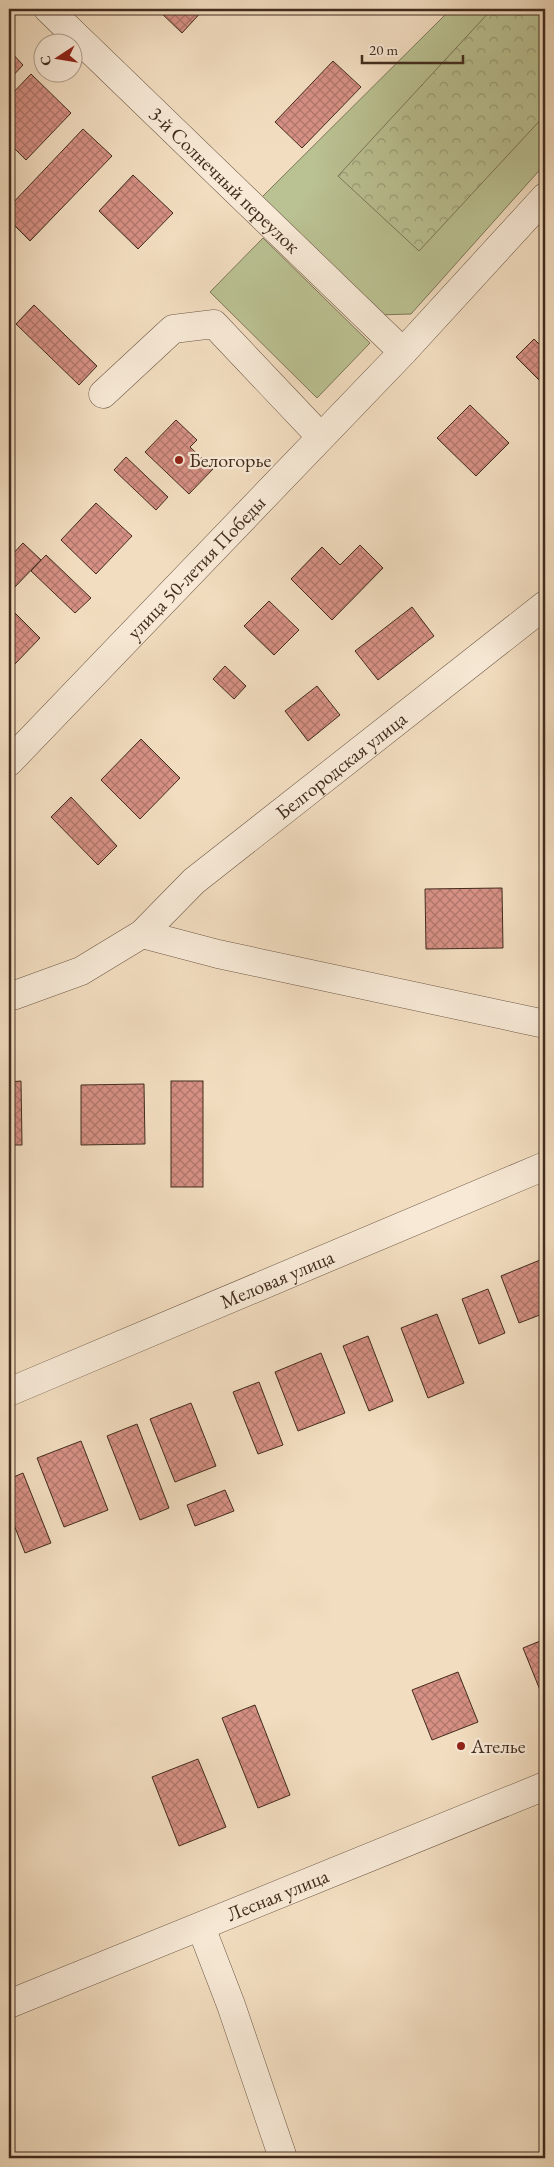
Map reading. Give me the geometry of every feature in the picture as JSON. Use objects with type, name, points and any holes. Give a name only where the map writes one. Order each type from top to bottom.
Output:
[{"type":"street","name":"3-й Солнечный переулок","points":[[48,9],[403,352]]},
{"type":"street","name":"улица 50-летия Победы","points":[[9,762],[320,436],[403,352],[545,197]]},
{"type":"street","points":[[103,394],[173,329],[214,324],[320,436]]},
{"type":"street","name":"Белгородская улица","points":[[9,995],[15,995],[81,971],[142,934],[194,882],[545,605]]},
{"type":"street","points":[[142,934],[218,954],[545,1024]]},
{"type":"street","name":"Меловая улица","points":[[9,1392],[545,1166]]},
{"type":"street","name":"Лесная улица","points":[[9,2004],[545,1786]]},
{"type":"street","points":[[201,1927],[231,2005],[283,2158]]},
{"type":"green space","points":[[451,9],[545,9],[545,164],[411,314],[377,315],[260,199]]},
{"type":"green space","points":[[492,9],[545,9],[545,115],[419,251],[338,176]]},
{"type":"green space","points":[[263,238],[370,343],[317,398],[210,292]]},
{"type":"building","points":[[157,9],[204,9],[182,33]]},
{"type":"building","points":[[9,50],[23,65],[9,80]]},
{"type":"building","points":[[333,61],[361,87],[302,148],[275,122]]},
{"type":"building","points":[[31,74],[32,82],[39,82],[71,113],[26,160],[9,143],[9,97]]},
{"type":"building","points":[[83,129],[112,156],[30,241],[9,220],[9,207]]},
{"type":"building","points":[[133,175],[173,213],[138,249],[99,211]]},
{"type":"building","points":[[34,305],[97,366],[79,385],[16,324]]},
{"type":"building","points":[[534,339],[545,350],[545,386],[516,357]]},
{"type":"building","points":[[470,405],[509,443],[476,476],[437,438]]},
{"type":"building","points":[[176,420],[197,440],[190,447],[213,469],[189,494],[145,452]]},
{"type":"building","points":[[126,457],[168,497],[156,510],[114,470]]},
{"type":"building","points":[[96,503],[132,536],[96,574],[61,540]]},
{"type":"building","points":[[23,543],[41,560],[11,591],[9,589],[9,558]]},
{"type":"building","points":[[360,545],[383,568],[332,620],[291,579],[322,547],[340,565]]},
{"type":"building","points":[[46,555],[91,598],[75,613],[31,571]]},
{"type":"building","points":[[269,601],[299,630],[274,655],[244,626]]},
{"type":"building","points":[[9,607],[40,638],[14,665],[9,660]]},
{"type":"building","points":[[412,607],[434,636],[378,680],[355,651]]},
{"type":"building","points":[[225,666],[246,686],[234,699],[213,679]]},
{"type":"building","points":[[317,686],[340,715],[308,741],[285,711]]},
{"type":"building","points":[[141,739],[180,778],[140,819],[101,780]]},
{"type":"building","points":[[71,797],[117,846],[98,865],[51,817]]},
{"type":"building","points":[[502,888],[503,948],[426,949],[425,889]]},
{"type":"building","points":[[21,1081],[22,1145],[9,1145],[9,1082]]},
{"type":"building","points":[[171,1081],[203,1081],[203,1187],[171,1187]]},
{"type":"building","points":[[144,1084],[145,1144],[81,1145],[81,1085]]},
{"type":"building","points":[[545,1258],[545,1313],[519,1323],[501,1276]]},
{"type":"building","points":[[488,1289],[505,1333],[479,1344],[462,1299]]},
{"type":"building","points":[[437,1314],[464,1383],[428,1398],[401,1328]]},
{"type":"building","points":[[368,1336],[393,1401],[369,1411],[343,1346]]},
{"type":"building","points":[[321,1353],[345,1413],[298,1431],[275,1372]]},
{"type":"building","points":[[259,1382],[283,1445],[258,1454],[233,1392]]},
{"type":"building","points":[[191,1403],[216,1466],[175,1482],[150,1419]]},
{"type":"building","points":[[137,1424],[169,1508],[140,1520],[107,1436]]},
{"type":"building","points":[[81,1441],[108,1510],[64,1527],[37,1458]]},
{"type":"building","points":[[23,1473],[51,1543],[25,1553],[9,1512],[9,1479]]},
{"type":"building","points":[[225,1490],[234,1511],[195,1526],[187,1505]]},
{"type":"building","points":[[545,1639],[545,1694],[542,1695],[523,1648]]},
{"type":"building","points":[[458,1672],[478,1722],[432,1740],[412,1690]]},
{"type":"building","points":[[255,1705],[290,1795],[258,1808],[222,1718]]},
{"type":"building","points":[[198,1759],[226,1827],[179,1846],[152,1777]]},
{"type":"place","name":"Белогорье","points":[[179,460]]},
{"type":"place","name":"Ателье","points":[[461,1746]]}]
